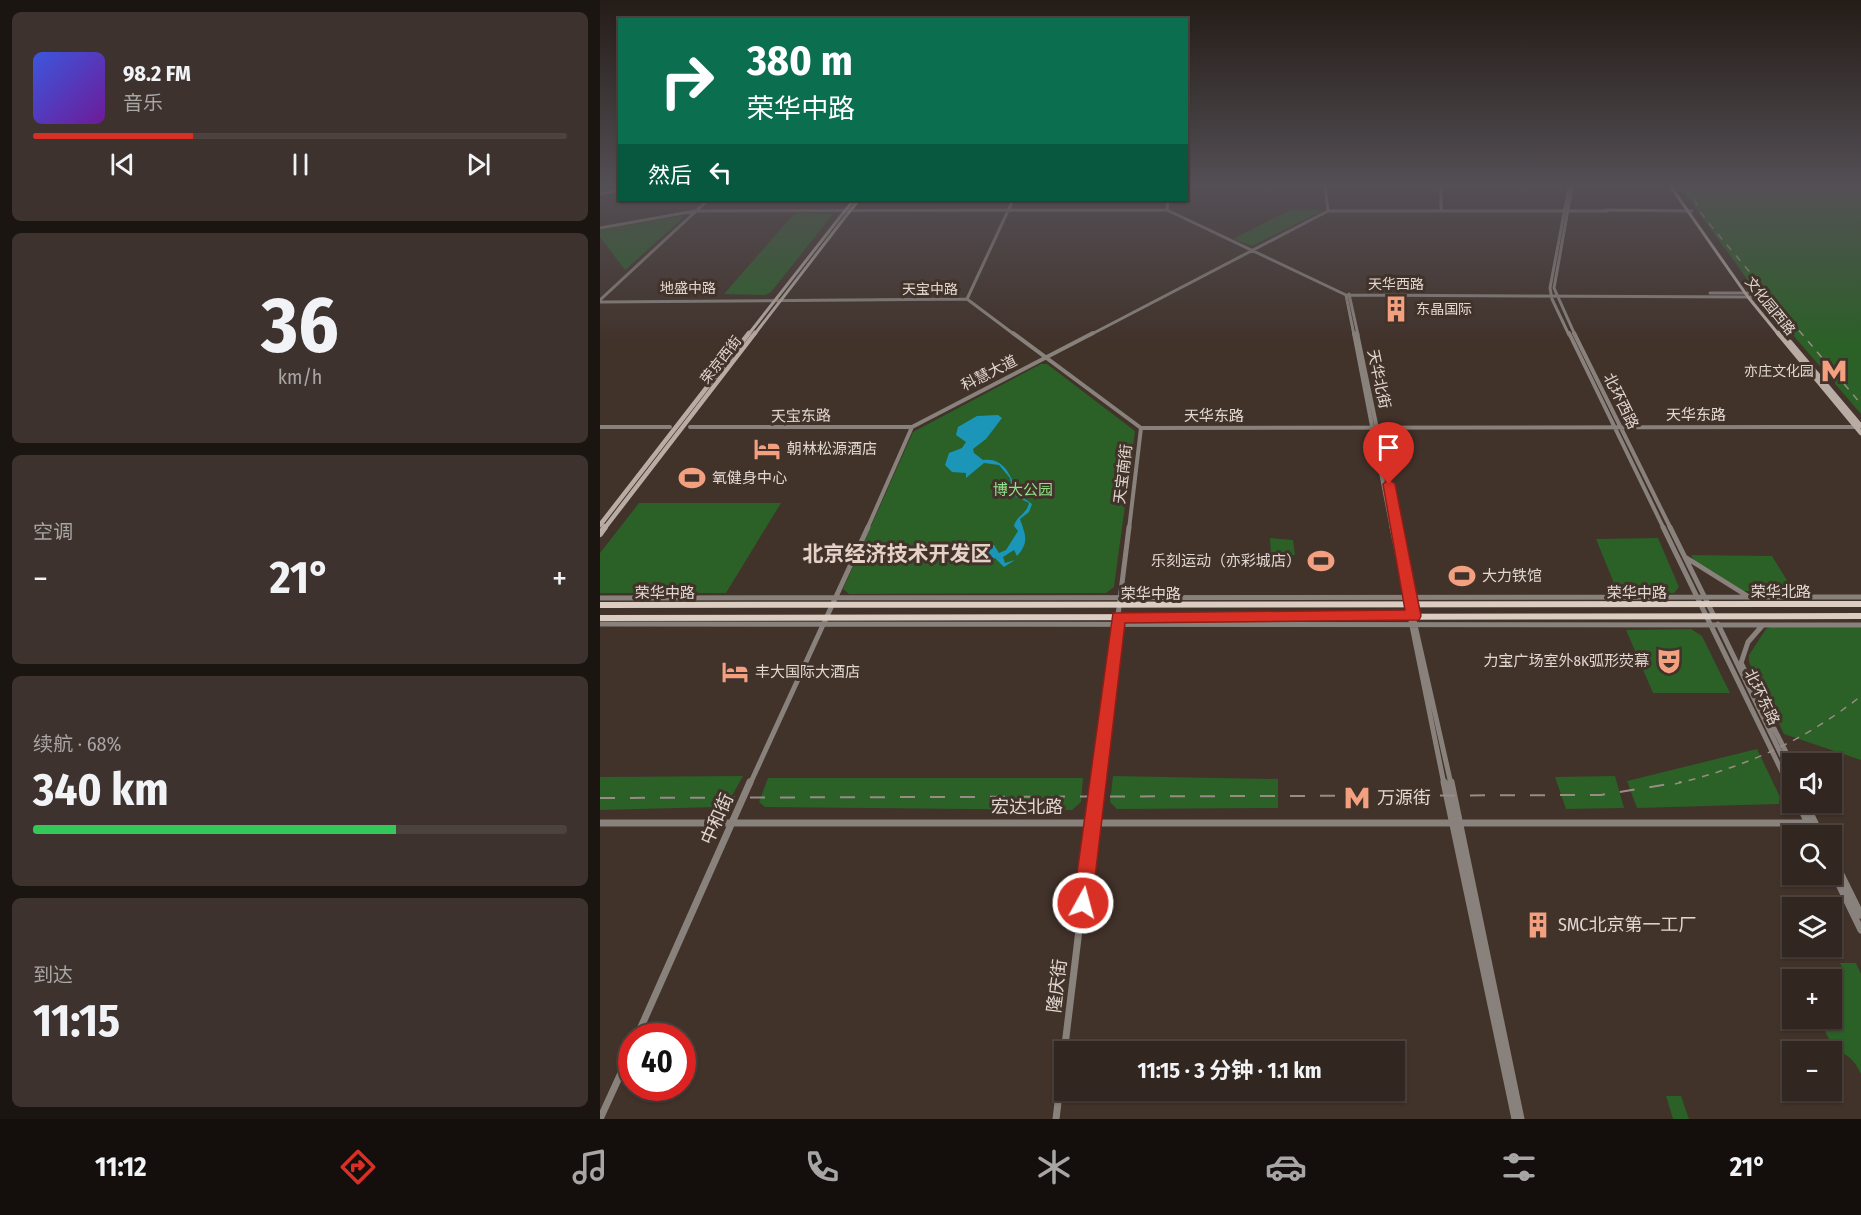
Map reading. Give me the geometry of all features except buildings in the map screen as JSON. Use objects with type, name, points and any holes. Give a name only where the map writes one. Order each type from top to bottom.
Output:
[{"type":"main road","name":"荣京西街","points":[[600,534],[825,239]]},
{"type":"main road","name":"文化园西路","points":[[1709,239],[1748,295],[1859,426],[1861,433]]},
{"type":"main road","name":"荣京西街","points":[[600,525],[778,300]]},
{"type":"main road","name":"荣华北路","points":[[1704,605],[1861,604]]},
{"type":"main road","name":"荣华中路","points":[[600,605],[1704,605]]},
{"type":"main road","name":"荣华中路","points":[[600,618],[1710,615]]},
{"type":"main road","name":"荣华北路","points":[[1710,615],[1861,616]]},
{"type":"street","points":[[600,300],[665,239]]},
{"type":"street","points":[[967,299],[994,239]]},
{"type":"street","name":"天华西路","points":[[1229,239],[1348,295],[1748,295]]},
{"type":"street","name":"科慧大道","points":[[912,426],[1274,239]]},
{"type":"street","points":[[1554,295],[1563,239]]},
{"type":"street","name":"天华北街","points":[[1348,295],[1411,616]]},
{"type":"street","name":"北环西路","points":[[1554,295],[1614,426],[1697,597],[1710,615]]},
{"type":"street","name":"北环西路","points":[[1554,295],[1704,597],[1704,605]]},
{"type":"street","name":"天宝中路","points":[[778,300],[967,299],[1045,357]]},
{"type":"street","name":"地盛中路","points":[[600,300],[778,300]]},
{"type":"street","name":"天宝南街","points":[[1045,357],[1141,428],[1120,606]]},
{"type":"street","points":[[833,606],[912,426]]},
{"type":"street","name":"天宝东路","points":[[690,427],[912,426]]},
{"type":"street","name":"天华东路","points":[[1141,428],[1859,426]]},
{"type":"street","points":[[600,427],[670,427]]},
{"type":"street","points":[[1683,556],[1749,597]]},
{"type":"street","points":[[1184,597],[1204,606]]},
{"type":"street","points":[[1469,597],[1494,605]]},
{"type":"street","points":[[1791,597],[1816,604]]},
{"type":"street","points":[[600,598],[1861,597]]},
{"type":"street","points":[[618,598],[633,604]]},
{"type":"street","points":[[895,598],[916,606]]},
{"type":"street","name":"中和街","points":[[643,1023],[731,823],[833,606]]},
{"type":"street","name":"隆庆街","points":[[1056,1119],[1120,606]]},
{"type":"street","name":"北环东路","points":[[1710,615],[1711,624],[1782,770]]},
{"type":"street","name":"北环东路","points":[[1710,615],[1718,624],[1782,755]]},
{"type":"street","points":[[736,616],[753,623]]},
{"type":"street","points":[[1324,616],[1342,625]]},
{"type":"street","points":[[1411,616],[1521,1119]]},
{"type":"street","points":[[1806,625],[1828,616]]},
{"type":"street","points":[[1033,617],[1051,625]]},
{"type":"street","points":[[1615,617],[1637,624]]},
{"type":"street","points":[[600,624],[1861,624]]},
{"type":"street","points":[[1764,625],[1756,630],[1741,657],[1741,663],[1786,753]]},
{"type":"street","points":[[1805,813],[1812,823]]},
{"type":"street","points":[[1809,813],[1812,823]]},
{"type":"street","points":[[1456,821],[1515,1119]]},
{"type":"street","name":"宏达北路","points":[[600,823],[1456,821],[1812,823]]},
{"type":"street","points":[[1842,876],[1861,915]]},
{"type":"street","points":[[1839,885],[1861,930]]},
{"type":"street","points":[[600,1119],[618,1080]]},
{"type":"green space","points":[[602,239],[659,239],[625,270]]},
{"type":"green space","points":[[772,239],[813,239],[771,292],[765,295],[724,294]]},
{"type":"green space","points":[[1234,239],[1266,239],[1252,246]]},
{"type":"green space","points":[[1718,239],[1861,239],[1861,414],[1760,297]]},
{"type":"green space","name":"博大公园","points":[[1041,364],[1047,364],[1135,431],[1114,587],[1106,593],[849,594],[843,589],[913,432]]},
{"type":"green space","points":[[639,503],[781,503],[726,593],[600,593],[600,553]]},
{"type":"green space","points":[[1270,538],[1293,540],[1295,555],[1271,556]]},
{"type":"green space","points":[[1658,538],[1679,587],[1674,593],[1618,593],[1596,539]]},
{"type":"green space","points":[[1691,555],[1772,556],[1794,592],[1743,591],[1695,563]]},
{"type":"green space","points":[[1771,627],[1861,627],[1861,760],[1784,734],[1749,662],[1749,655],[1766,629]]},
{"type":"green space","points":[[1691,629],[1702,636],[1730,693],[1653,693],[1626,630]]},
{"type":"green space","points":[[1757,749],[1780,797],[1779,804],[1637,808],[1627,781]]},
{"type":"green space","points":[[743,776],[729,801],[718,807],[600,810],[600,777]]},
{"type":"green space","points":[[1113,776],[1278,779],[1278,808],[1117,809],[1110,802]]},
{"type":"green space","points":[[1615,776],[1624,808],[1566,809],[1555,777]]},
{"type":"green space","points":[[768,778],[1083,778],[1081,802],[1072,810],[765,807],[759,802]]},
{"type":"green space","points":[[1840,963],[1856,963],[1861,974],[1861,1074],[1853,1061],[1842,1052],[1842,1041],[1830,1041],[1824,1029],[1842,1029],[1842,972],[1845,972]]},
{"type":"green space","points":[[1666,1096],[1681,1096],[1689,1119],[1673,1119]]},
{"type":"water","points":[[998,415],[1002,418],[986,439],[973,449],[974,453],[983,460],[991,460],[1002,465],[1010,475],[1018,494],[1032,504],[1029,512],[1020,519],[1025,538],[1024,546],[1017,556],[1014,550],[1003,557],[1005,563],[1015,560],[1004,567],[995,558],[986,561],[982,550],[994,545],[999,553],[1006,550],[1018,531],[1014,526],[1015,523],[1029,503],[1013,495],[1010,478],[999,465],[984,463],[966,478],[966,473],[952,472],[945,465],[949,453],[962,448],[966,442],[956,435],[958,427],[977,416]]},
{"type":"railway","points":[[1722,239],[1861,404]]},
{"type":"railway","points":[[1675,784],[1750,761],[1796,739],[1861,696]]},
{"type":"railway","points":[[600,798],[1601,795],[1681,782]]},
{"type":"place","name":"东晶国际","points":[[1396,309]]},
{"type":"place","name":"亦庄文化园","points":[[1834,371]]},
{"type":"place","name":"朝林松源酒店","points":[[767,449]]},
{"type":"place","name":"氧健身中心","points":[[692,478]]},
{"type":"place","name":"乐刻运动（亦彩城店）","points":[[1321,561]]},
{"type":"place","name":"大力铁馆","points":[[1462,576]]},
{"type":"place","name":"力宝广场室外8K弧形荧幕","points":[[1669,661]]},
{"type":"place","name":"丰大国际大酒店","points":[[735,672]]},
{"type":"place","name":"万源街","points":[[1357,798]]},
{"type":"place","name":"SMC北京第一工厂","points":[[1538,925]]},
{"type":"district","name":"北京经济技术开发区","points":[[897,554]]},
{"type":"route","points":[[1083,903],[1118,617],[1414,616],[1389,484]]}]
